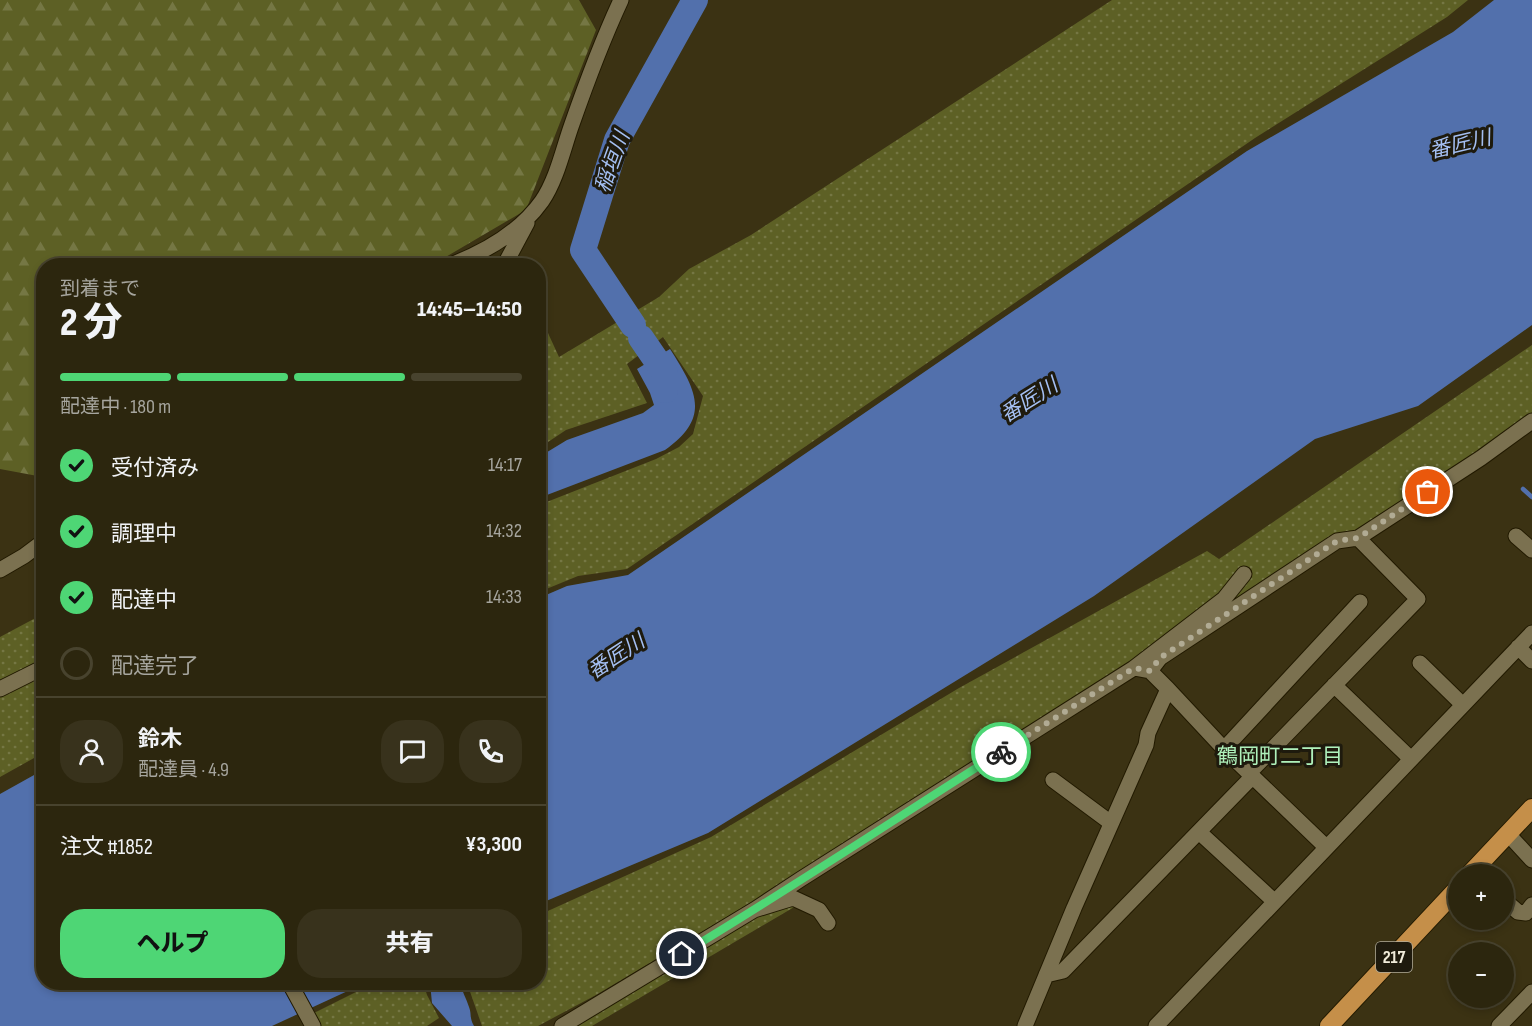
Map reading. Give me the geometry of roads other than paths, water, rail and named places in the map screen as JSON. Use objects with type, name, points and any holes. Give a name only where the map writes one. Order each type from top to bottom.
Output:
[{"type":"highway","points":[[1482,864],[1532,808]]},
{"type":"highway","name":"217","points":[[1329,1026],[1448,899]]},
{"type":"street","points":[[508,258],[552,181],[598,49],[621,0]]},
{"type":"street","points":[[466,258],[500,240],[533,212]]},
{"type":"street","points":[[1150,671],[1160,658],[1337,541],[1358,538],[1481,458],[1532,421]]},
{"type":"street","points":[[1516,536],[1532,550]]},
{"type":"street","points":[[1046,975],[1063,971],[1199,832],[1334,685],[1418,599],[1358,538]]},
{"type":"street","points":[[0,570],[36,547]]},
{"type":"street","points":[[562,1026],[754,910],[1134,668],[1224,599],[1244,574]]},
{"type":"street","points":[[1224,749],[1360,602]]},
{"type":"street","points":[[1156,1026],[1532,633]]},
{"type":"street","points":[[1518,647],[1532,661]]},
{"type":"street","points":[[1420,663],[1463,705]]},
{"type":"street","points":[[1134,668],[1150,671],[1224,749],[1326,847]]},
{"type":"street","points":[[0,689],[36,671]]},
{"type":"street","points":[[1334,685],[1411,759]]},
{"type":"street","points":[[1025,1026],[1168,689]]},
{"type":"street","points":[[1053,780],[1111,824]]},
{"type":"street","points":[[1199,832],[1274,901]]},
{"type":"street","points":[[1508,834],[1531,859]]},
{"type":"street","points":[[754,910],[793,898],[819,910],[828,923]]},
{"type":"street","points":[[1514,909],[1518,912],[1526,913],[1532,905]]},
{"type":"street","points":[[293,990],[313,1026]]},
{"type":"street","points":[[1504,1024],[1532,992]]},
{"type":"water","name":"番匠川","points":[[1494,0],[1532,0],[1532,325],[1418,406],[1315,439],[1094,596],[708,833],[546,901],[546,595],[567,586],[628,575],[1247,151],[1453,32]]},
{"type":"water","points":[[670,349],[687,377],[695,402],[694,414],[689,426],[680,438],[665,450],[546,495],[546,453],[567,440],[643,413],[654,405],[637,369]]},
{"type":"water","points":[[36,774],[36,990],[350,990],[272,1026],[0,1026],[0,794]]},
{"type":"water","points":[[431,990],[463,990],[474,1026],[452,1026],[432,1003]]},
{"type":"waterway","name":"稲垣川","points":[[633,325],[583,250],[617,140],[695,0]]},
{"type":"waterway","name":"稲垣川","points":[[641,338],[665,373],[665,390]]},
{"type":"waterway","points":[[1523,489],[1532,497]]},
{"type":"district","name":"鶴岡町二丁目","points":[[1280,756]]}]
